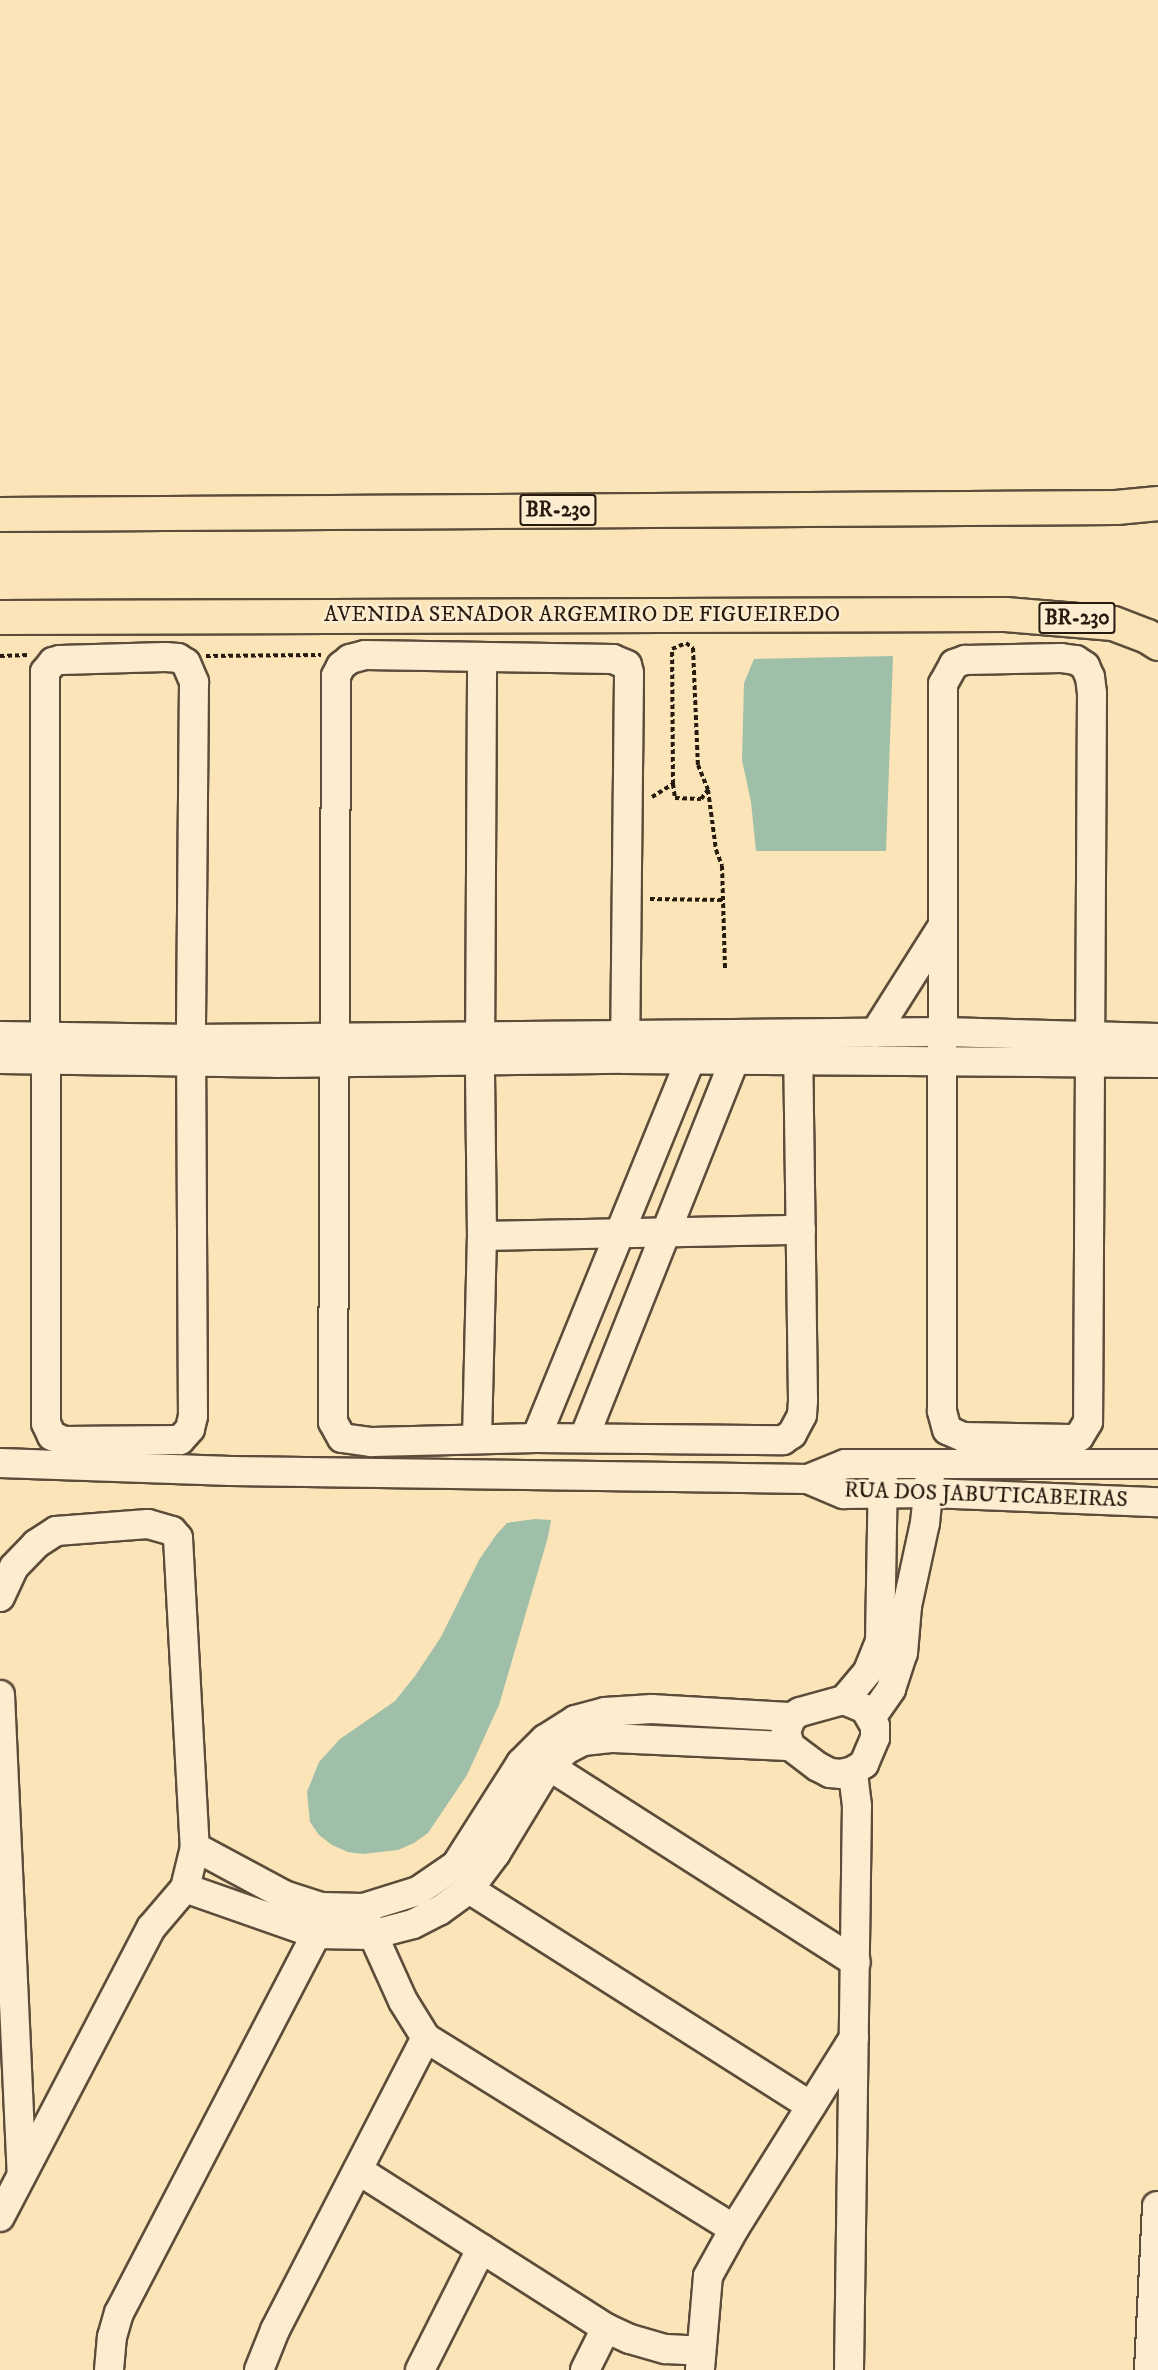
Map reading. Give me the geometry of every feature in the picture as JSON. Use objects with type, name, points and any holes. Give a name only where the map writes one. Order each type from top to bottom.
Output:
[{"type":"highway","name":"BR-230","points":[[0,514],[1092,507],[1158,504]]},
{"type":"highway","name":"AVENIDA SENADOR ARGEMIRO DE FIGUEIREDO","points":[[0,617],[1005,614],[1113,623],[1158,643]]},
{"type":"street","points":[[625,1047],[629,674],[627,665],[613,659],[365,655],[350,659],[341,666],[336,676],[333,1422],[342,1438],[372,1442],[536,1438],[783,1440],[792,1434],[802,1415],[803,1400],[797,1047]]},
{"type":"street","points":[[165,657],[178,658],[186,663],[194,682],[191,1050],[193,1416],[190,1429],[180,1440],[64,1442],[52,1436],[46,1423],[45,672],[49,666],[60,660],[165,657]]},
{"type":"street","points":[[477,1439],[483,1236],[480,1048],[482,658]]},
{"type":"street","points":[[965,660],[1076,660],[1085,666],[1090,676],[1092,693],[1089,1407],[1084,1431],[1079,1437],[1070,1439],[963,1437],[947,1430],[944,1422],[942,927],[943,684],[949,670],[954,664],[965,660]]},
{"type":"street","points":[[875,1033],[942,927]]},
{"type":"street","points":[[625,1047],[690,1061],[734,1061],[875,1033],[943,1032],[1091,1049],[1158,1063]]},
{"type":"street","points":[[0,1036],[46,1048],[336,1050],[797,1047],[943,1060],[1091,1049],[1158,1038]]},
{"type":"street","points":[[0,1059],[46,1048]]},
{"type":"street","points":[[536,1438],[690,1061]]},
{"type":"street","points":[[584,1438],[734,1061]]},
{"type":"street","points":[[483,1236],[620,1231],[801,1230]]},
{"type":"street","points":[[0,1463],[231,1471],[808,1479]]},
{"type":"street","points":[[871,1718],[891,1689],[903,1653],[907,1606],[930,1493],[930,1463]]},
{"type":"street","name":"RUA DOS JABUTICABEIRAS","points":[[808,1479],[845,1464],[1158,1464]]},
{"type":"street","points":[[790,1746],[786,1731],[792,1717],[800,1712],[844,1700],[868,1671],[879,1642],[884,1464]]},
{"type":"street","name":"RUA DOS JABUTICABEIRAS","points":[[808,1479],[844,1494],[930,1493],[1158,1502]]},
{"type":"street","points":[[0,1597],[15,1567],[36,1544],[56,1532],[148,1524],[172,1532],[178,1538],[195,1847],[185,1888],[151,1928],[0,2217]]},
{"type":"street","points":[[0,1695],[22,2173]]},
{"type":"street","points":[[185,1888],[316,1934],[371,1935],[413,1924],[439,1911],[469,1889],[496,1853],[549,1766],[566,1750],[583,1741],[611,1738],[790,1746],[830,1773],[841,1774],[853,1771],[864,1764],[871,1753],[875,1738],[871,1718],[865,1709],[844,1700]]},
{"type":"street","points":[[195,1847],[284,1895],[322,1907],[363,1908],[418,1891],[456,1865],[521,1763],[545,1738],[574,1720],[605,1712],[652,1709],[792,1717]]},
{"type":"street","points":[[549,1766],[856,1962]]},
{"type":"street","points":[[849,2370],[856,1962],[856,1806],[853,1771]]},
{"type":"street","points":[[469,1889],[811,2106]]},
{"type":"street","points":[[363,1908],[371,1935],[403,2001],[426,2038],[734,2229]]},
{"type":"street","points":[[109,2370],[112,2337],[119,2313],[316,1934]]},
{"type":"street","points":[[259,2370],[275,2330],[426,2038]]},
{"type":"street","points":[[358,2170],[606,2328],[630,2339],[700,2361],[708,2276],[734,2229],[854,2038]]},
{"type":"street","points":[[1149,2370],[1157,2206]]},
{"type":"street","points":[[420,2370],[481,2249]]},
{"type":"street","points":[[585,2370],[606,2328]]},
{"type":"path","points":[[708,790],[701,800],[675,798],[672,649],[686,643],[693,648],[698,765],[708,790],[716,850],[722,866],[725,969]]},
{"type":"path","points":[[186,663],[197,657],[209,655],[329,655],[350,659]]},
{"type":"path","points":[[645,804],[657,792],[673,783]]},
{"type":"path","points":[[646,899],[724,900]]},
{"type":"shaded area","points":[[893,656],[886,851],[756,851],[751,802],[742,760],[744,683],[754,659]]},
{"type":"shaded area","points":[[535,1519],[551,1520],[548,1537],[499,1705],[467,1775],[428,1833],[414,1843],[398,1850],[363,1854],[348,1852],[332,1845],[319,1835],[310,1822],[307,1792],[319,1762],[340,1739],[395,1701],[415,1676],[441,1637],[479,1560],[496,1535],[507,1523]]}]
